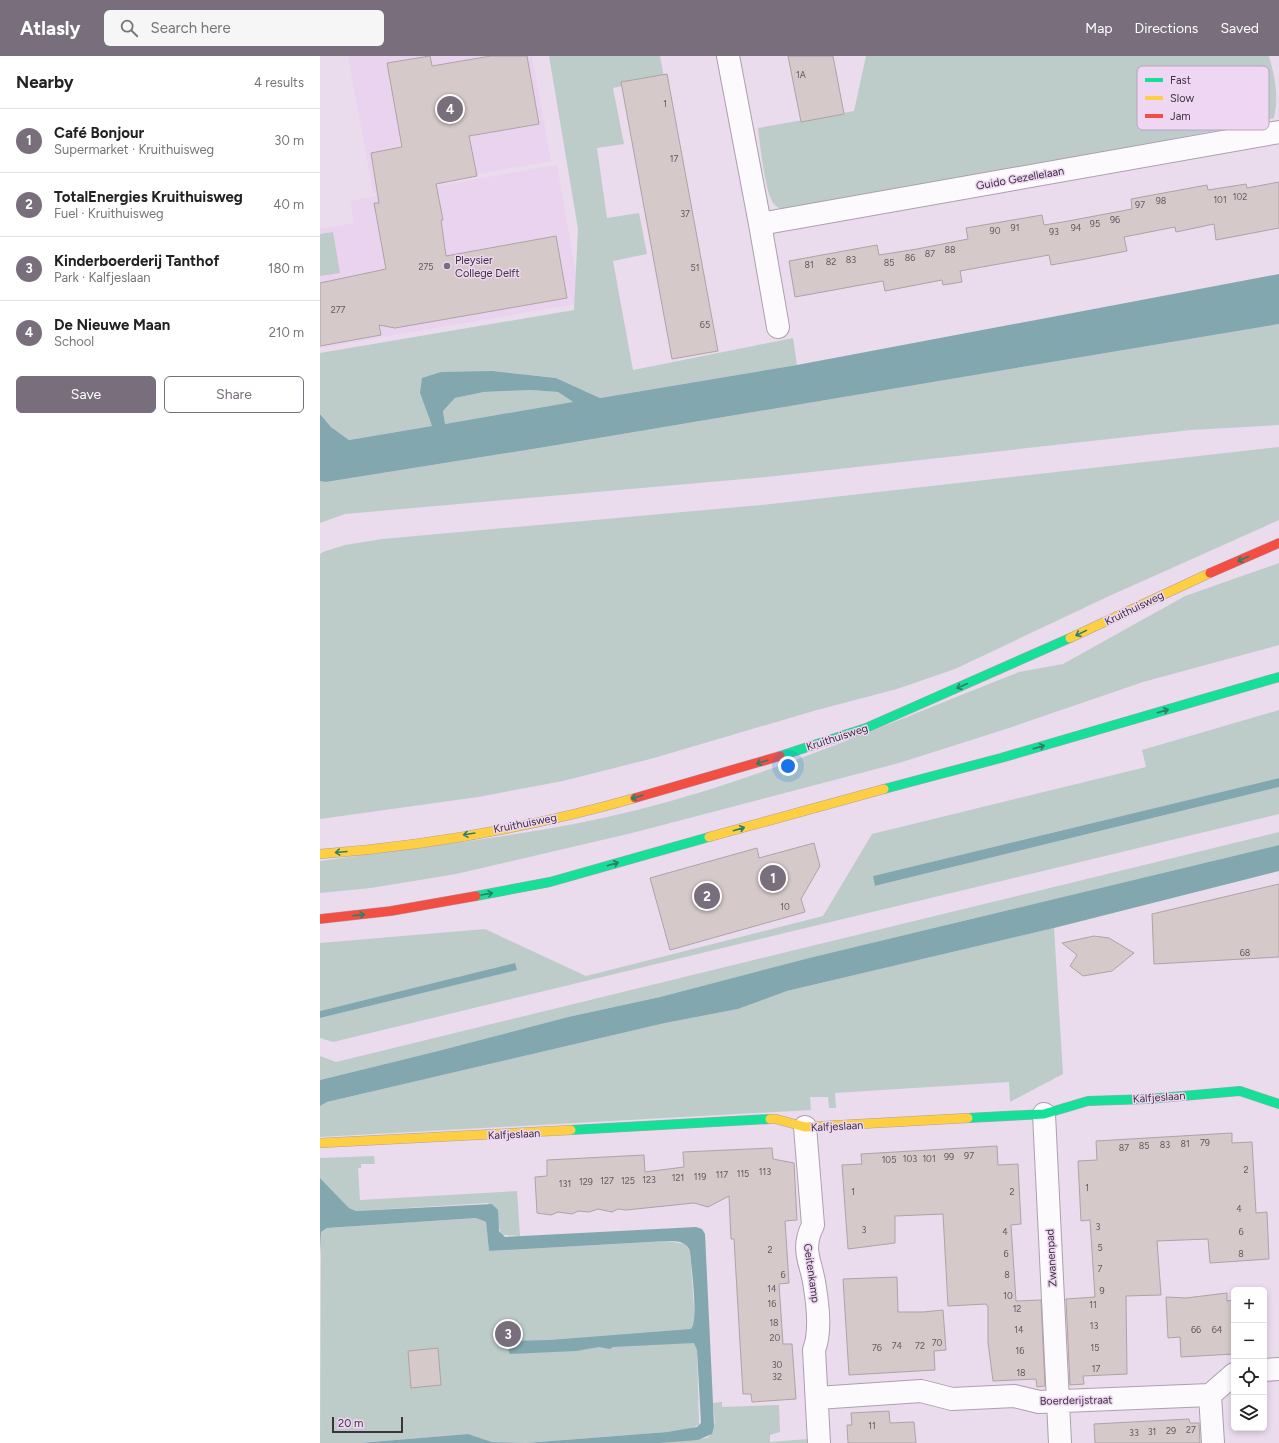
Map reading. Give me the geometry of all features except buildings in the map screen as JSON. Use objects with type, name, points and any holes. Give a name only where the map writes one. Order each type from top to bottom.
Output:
[{"type":"main road","name":"Kruithuisweg","points":[[320,854],[372,850],[508,828],[606,806],[749,766],[859,731],[1060,643],[1166,592],[1279,543]]},
{"type":"main road","points":[[320,919],[391,911],[550,882],[1001,758],[1279,677]]},
{"type":"main road","name":"Kalfjeslaan","points":[[320,1143],[382,1141],[776,1119],[805,1128],[1044,1114],[1088,1101],[1148,1099],[1240,1091],[1279,1107]]},
{"type":"street","points":[[728,56],[778,326]]},
{"type":"street","name":"Guido Gezellelaan","points":[[760,224],[1279,132]]},
{"type":"street","name":"Zwanenpad","points":[[1044,1114],[1060,1443]]},
{"type":"street","name":"Geitenkamp","points":[[805,1128],[813,1225],[807,1238],[807,1252],[815,1287],[818,1339],[814,1350],[819,1443]]},
{"type":"street","points":[[1267,1370],[1279,1369]]},
{"type":"street","points":[[1213,1443],[1210,1395],[1231,1377]]},
{"type":"street","name":"Boerderijstraat","points":[[816,1398],[921,1391],[952,1399],[1014,1396],[1039,1402],[1210,1395]]},
{"type":"shaded area","points":[[348,56],[532,56],[551,161],[373,193]]},
{"type":"shaded area","points":[[549,56],[660,56],[664,77],[613,88],[624,144],[597,148],[607,218],[639,213],[647,254],[613,261],[633,370],[793,338],[797,365],[600,398],[556,378],[493,371],[420,393],[432,426],[349,440],[331,427],[320,414],[320,353],[574,310],[578,229]]},
{"type":"shaded area","points":[[866,56],[1269,56],[1276,87],[1274,118],[1269,119],[1269,66],[1137,66],[1137,130],[1219,130],[797,210],[785,210],[776,206],[768,190],[763,168],[758,128],[854,111]]},
{"type":"shaded area","name":"Pleysier College Delft","points":[[557,165],[581,303],[320,348],[320,229],[354,223],[350,201]]},
{"type":"shaded area","points":[[333,232],[340,273],[320,276],[320,234]]},
{"type":"shaded area","points":[[1279,324],[1279,425],[1191,430],[766,477],[345,514],[320,523],[320,481],[326,482],[551,446]]},
{"type":"shaded area","points":[[530,390],[558,392],[574,403],[445,424],[443,411],[455,398],[484,392]]},
{"type":"shaded area","points":[[1279,447],[1279,520],[1107,597],[955,669],[897,689],[817,710],[654,758],[563,781],[478,797],[320,819],[320,554],[323,552],[345,545],[382,539],[761,505]]},
{"type":"shaded area","points":[[1279,563],[1279,645],[1143,682],[1006,729],[899,763],[632,833],[456,874],[371,888],[320,893],[320,861],[519,834],[598,819],[686,797],[782,765],[830,747],[1019,672],[1063,664],[1185,596]]},
{"type":"shaded area","points":[[1279,710],[1279,778],[873,876],[876,886],[1279,787],[1279,814],[333,1042],[320,1038],[320,1018],[516,970],[515,964],[320,1011],[320,943],[485,929],[586,976],[823,916],[872,834],[1146,767],[1142,750]]},
{"type":"shaded area","points":[[1279,832],[1279,845],[809,958],[660,997],[568,1017],[320,1080],[320,1056],[336,1062]]},
{"type":"shaded area","points":[[1054,928],[1063,1074],[1010,1102],[1009,1082],[835,1093],[836,1108],[829,1108],[828,1097],[810,1097],[811,1110],[320,1137],[320,1106],[327,1102],[665,1023],[738,1009],[787,991]]},
{"type":"shaded area","points":[[374,1156],[375,1164],[361,1164],[361,1168],[358,1168],[360,1200],[517,1191],[520,1236],[502,1235],[488,1203],[356,1211],[349,1208],[320,1178],[320,1158]]},
{"type":"shaded area","points":[[476,1218],[486,1222],[489,1251],[667,1241],[685,1244],[690,1251],[697,1350],[699,1425],[689,1429],[667,1432],[526,1443],[492,1442],[468,1434],[360,1443],[320,1443],[321,1232],[327,1228]]},
{"type":"shaded area","points":[[722,1402],[722,1407],[779,1405],[780,1432],[770,1435],[770,1442],[808,1439],[809,1443],[660,1443],[707,1438],[713,1431],[714,1427],[713,1403]]},
{"type":"water","points":[[1279,274],[1279,324],[551,446],[326,482],[320,481],[320,414],[331,427],[349,440],[432,426],[420,393],[422,378],[441,372],[493,371],[556,378],[600,398],[797,365]],"holes":[[[530,390],[558,392],[573,402],[445,424],[443,411],[455,398],[484,392]]]},
{"type":"water","points":[[1279,778],[1279,787],[875,886],[873,876]]},
{"type":"water","points":[[1279,845],[1279,871],[1054,928],[787,991],[738,1009],[665,1023],[327,1102],[320,1106],[320,1080],[568,1017],[660,997],[809,958]]},
{"type":"water","points":[[515,963],[517,970],[320,1018],[320,1011]]},
{"type":"water","points":[[320,1178],[349,1208],[356,1211],[492,1204],[498,1210],[499,1231],[505,1237],[696,1227],[702,1229],[705,1234],[714,1427],[712,1434],[698,1440],[660,1443],[526,1443],[667,1432],[697,1427],[701,1423],[697,1350],[694,1343],[613,1347],[610,1349],[599,1347],[576,1351],[510,1354],[506,1344],[512,1341],[550,1340],[691,1329],[694,1316],[693,1280],[690,1251],[684,1243],[667,1241],[489,1251],[486,1222],[476,1218],[327,1228],[321,1232],[320,1254]]},
{"type":"water","points":[[468,1434],[492,1442],[526,1443],[360,1443]]},
{"type":"traffic: fast","points":[[780,756],[866,728],[1070,638]]},
{"type":"traffic: fast","points":[[884,789],[1001,758],[1279,677]]},
{"type":"traffic: fast","points":[[476,896],[550,882],[709,837]]},
{"type":"traffic: fast","points":[[968,1118],[1044,1114],[1088,1101],[1148,1099],[1240,1091],[1279,1104]]},
{"type":"traffic: fast","points":[[571,1130],[770,1119]]},
{"type":"traffic: slow","points":[[1070,638],[1210,573]]},
{"type":"traffic: slow","points":[[709,837],[884,789]]},
{"type":"traffic: slow","points":[[320,854],[400,846],[479,834],[558,818],[635,798]]},
{"type":"traffic: slow","points":[[770,1119],[776,1119],[805,1127],[968,1118]]},
{"type":"traffic: slow","points":[[320,1143],[571,1130]]},
{"type":"traffic: jam","points":[[1210,573],[1279,543]]},
{"type":"traffic: jam","points":[[635,798],[780,756]]},
{"type":"traffic: jam","points":[[320,919],[391,911],[476,896]]},
{"type":"place","name":"De Nieuwe Maan","points":[[450,109]]},
{"type":"place","name":"Pleysier College Delft","points":[[447,266]]},
{"type":"place","name":"Café Bonjour","points":[[773,878]]},
{"type":"place","name":"TotalEnergies Kruithuisweg","points":[[707,896]]},
{"type":"place","name":"Kinderboerderij Tanthof","points":[[508,1334]]}]
